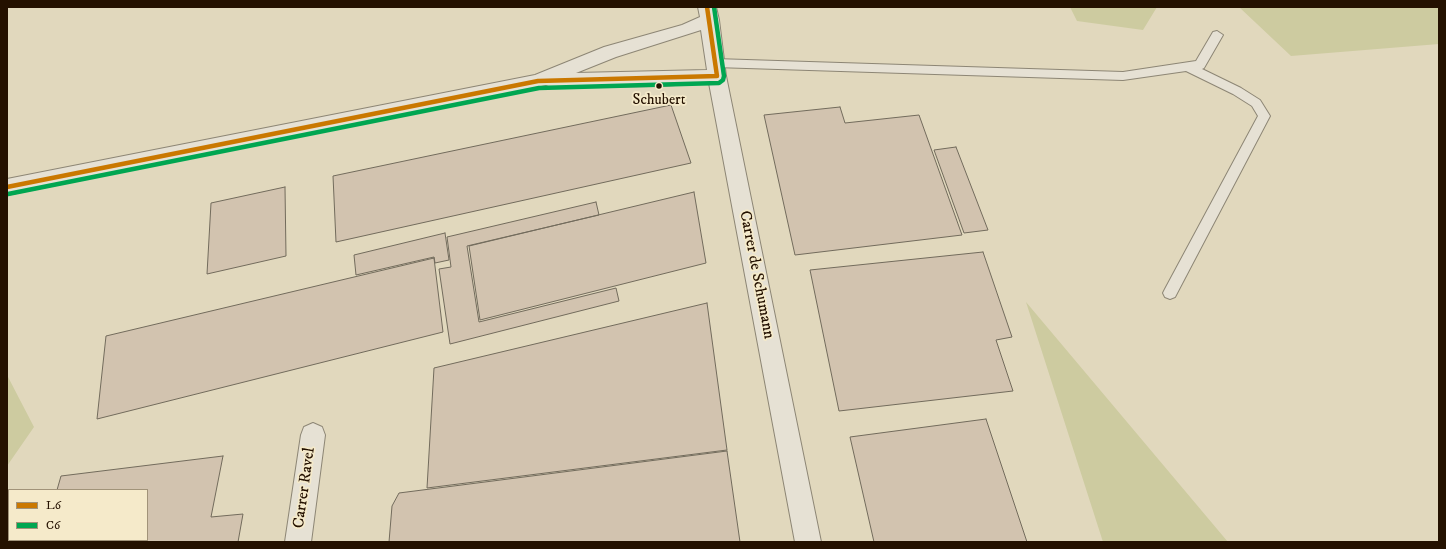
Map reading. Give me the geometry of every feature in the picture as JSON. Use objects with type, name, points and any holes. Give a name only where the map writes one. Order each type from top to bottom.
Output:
[{"type":"street","name":"Carrer de Schumann","points":[[708,14],[716,69],[808,542]]},
{"type":"street","points":[[7,187],[538,80],[610,52],[688,29],[708,14]]},
{"type":"street","points":[[538,80],[659,79],[716,69]]},
{"type":"street","name":"Carrer Ravel","points":[[298,542],[313,435]]},
{"type":"lane","points":[[716,69],[1123,76],[1200,65],[1217,35]]},
{"type":"lane","points":[[1170,293],[1264,116],[1256,103],[1237,91],[1188,67]]},
{"type":"shaded area","points":[[1070,7],[1157,7],[1143,30],[1077,21]]},
{"type":"shaded area","points":[[1239,7],[1439,7],[1439,44],[1291,56]]},
{"type":"shaded area","points":[[1026,302],[1228,542],[1103,542]]},
{"type":"shaded area","points":[[7,375],[34,427],[7,466]]},
{"type":"building","points":[[671,105],[691,163],[336,242],[333,176]]},
{"type":"building","points":[[840,107],[845,123],[919,115],[962,235],[795,255],[764,115]]},
{"type":"building","points":[[956,147],[988,230],[964,233],[934,150]]},
{"type":"building","points":[[285,187],[286,256],[207,274],[211,203]]},
{"type":"building","points":[[694,192],[706,263],[480,320],[469,246]]},
{"type":"building","points":[[596,202],[599,215],[467,246],[479,322],[616,288],[619,301],[450,344],[439,269],[451,267],[447,237]]},
{"type":"building","points":[[445,233],[449,260],[435,263],[434,257],[356,275],[354,255]]},
{"type":"building","points":[[983,252],[1012,337],[996,340],[1013,391],[839,411],[810,270]]},
{"type":"building","points":[[434,258],[443,332],[97,419],[106,336]]},
{"type":"building","points":[[707,303],[727,450],[427,488],[434,368]]},
{"type":"building","points":[[986,419],[1027,542],[874,542],[850,437]]},
{"type":"building","points":[[727,451],[740,542],[389,542],[392,506],[399,493]]},
{"type":"building","points":[[223,456],[211,517],[243,514],[238,542],[22,542],[148,541],[148,489],[57,489],[61,476]]},
{"type":"transit line","name":"L6","points":[[7,187],[538,81],[717,76],[707,7]]},
{"type":"transit line","name":"C6","points":[[8,194],[539,88],[659,86],[719,83],[723,80],[724,76],[714,7]]},
{"type":"place","name":"Schubert","points":[[659,86]]}]
